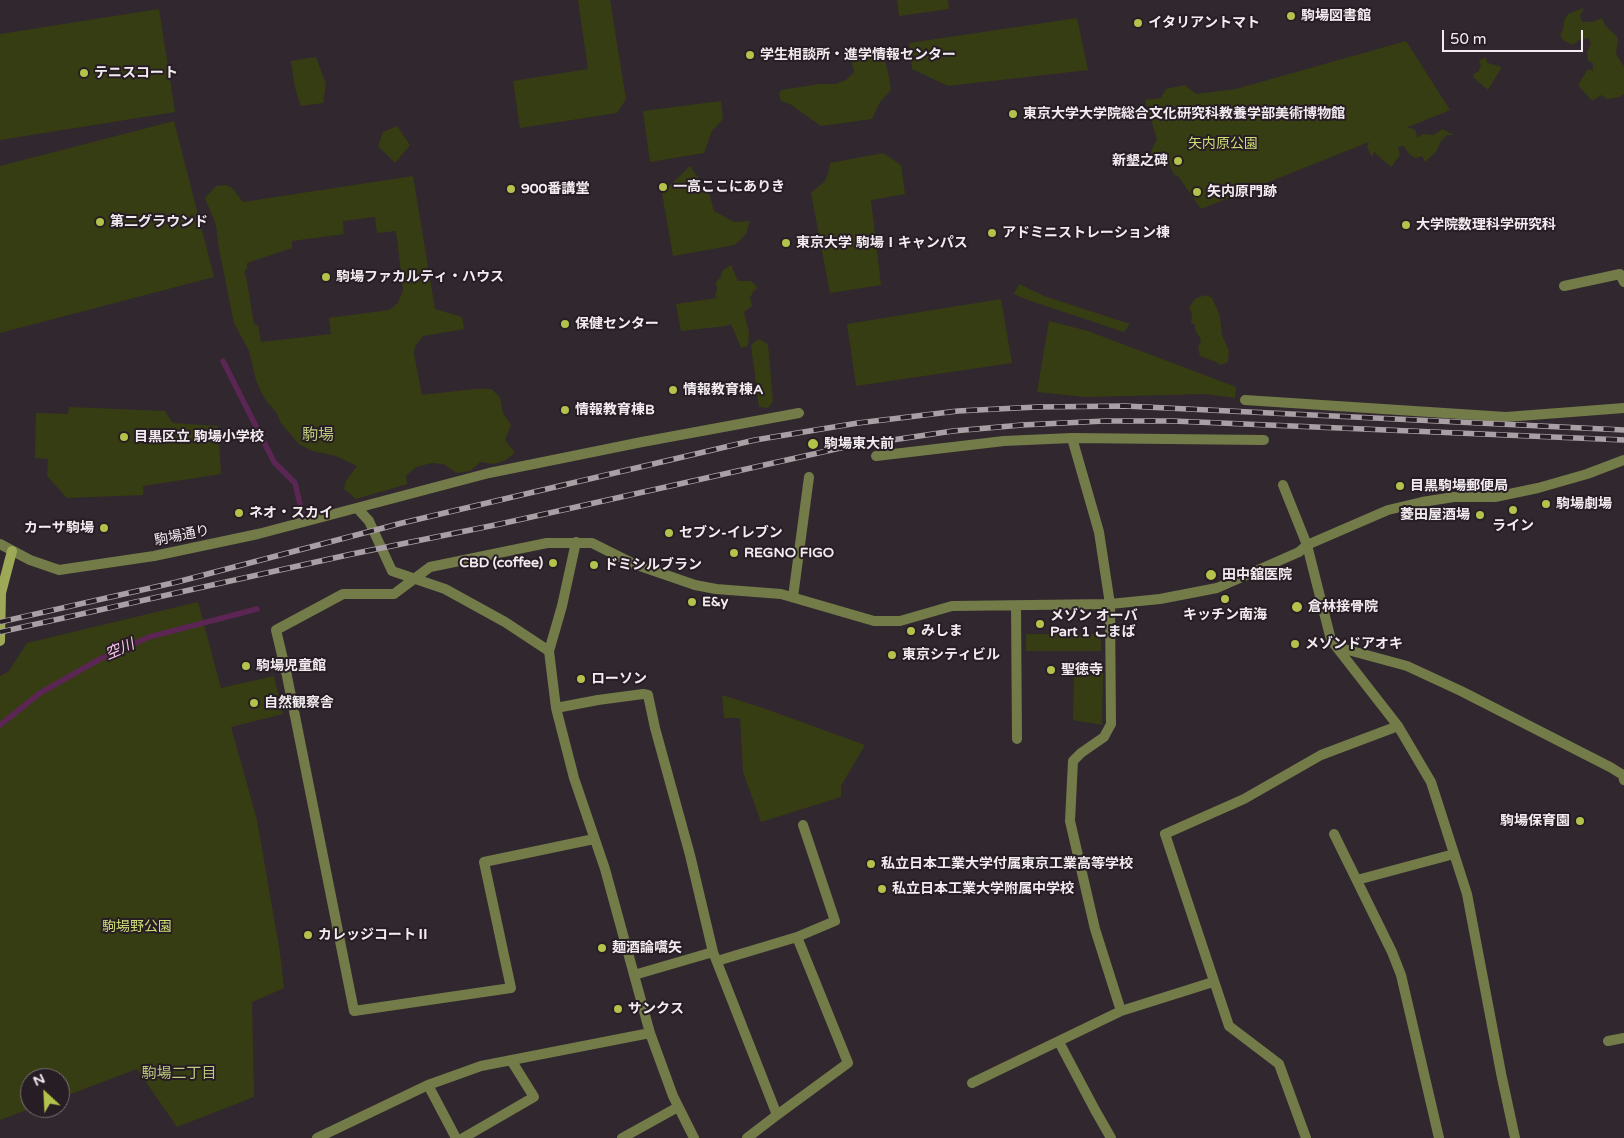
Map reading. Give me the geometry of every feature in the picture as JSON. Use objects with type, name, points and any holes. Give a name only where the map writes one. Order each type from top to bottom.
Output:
[{"type":"street","points":[[1564,286],[1620,274],[1624,282]]},
{"type":"street","points":[[1245,400],[1506,417],[1624,408]]},
{"type":"street","name":"駒場通り","points":[[0,544],[30,560],[59,570],[154,556],[258,534],[490,473],[799,413]]},
{"type":"street","points":[[876,456],[1004,441],[1072,438],[1264,440]]},
{"type":"street","points":[[1072,438],[1099,532],[1110,604],[1111,724],[1104,737],[1073,761],[1070,821],[1095,929],[1121,1011]]},
{"type":"street","points":[[594,839],[484,862],[511,988],[354,1011],[287,676],[276,630],[343,594],[394,594],[430,567],[546,542],[592,542],[634,564],[695,586],[781,594],[874,621],[900,621],[952,606],[1110,604],[1160,599],[1216,588],[1299,552],[1307,545],[1388,510],[1454,497],[1495,497],[1579,476],[1624,460]]},
{"type":"street","points":[[793,597],[809,477]]},
{"type":"street","points":[[1284,485],[1307,545],[1330,640],[1398,726],[1431,782],[1467,894],[1515,1138]]},
{"type":"street","points":[[358,509],[368,521],[392,571],[446,589],[505,622],[549,651]]},
{"type":"street","points":[[576,542],[562,606],[549,651],[556,708],[574,778],[605,869],[650,1033],[678,1107],[694,1138]]},
{"type":"street","points":[[0,641],[1,593],[12,551]]},
{"type":"street","points":[[1016,606],[1017,739]]},
{"type":"street","points":[[1337,647],[1407,666],[1438,680],[1610,767],[1623,775],[1624,780]]},
{"type":"street","points":[[556,708],[642,694],[648,696],[715,957],[777,1115]]},
{"type":"street","points":[[1306,1138],[1279,1064],[1229,1026],[1165,834],[1244,799],[1321,755],[1398,726]]},
{"type":"street","points":[[634,975],[798,936],[835,921],[803,825]]},
{"type":"street","points":[[1334,834],[1392,952],[1401,975],[1440,1138]]},
{"type":"street","points":[[1357,880],[1454,854]]},
{"type":"street","points":[[747,1138],[848,1063],[798,936]]},
{"type":"street","points":[[972,1082],[1121,1011],[1213,982]]},
{"type":"street","points":[[317,1138],[428,1085],[481,1066],[650,1033]]},
{"type":"street","points":[[1608,1041],[1624,1038]]},
{"type":"street","points":[[1059,1042],[1094,1110],[1111,1138]]},
{"type":"street","points":[[463,1138],[534,1097],[511,1060]]},
{"type":"street","points":[[428,1085],[456,1138]]},
{"type":"street","points":[[622,1138],[678,1107]]},
{"type":"green space","points":[[578,0],[610,0],[626,99],[617,113],[520,128],[513,81],[588,69]]},
{"type":"green space","points":[[897,0],[948,0],[949,9],[899,16]]},
{"type":"green space","points":[[1584,8],[1580,16],[1582,22],[1593,22],[1602,18],[1605,25],[1618,38],[1616,54],[1624,67],[1624,94],[1620,97],[1607,99],[1601,95],[1592,101],[1578,85],[1588,69],[1593,71],[1593,63],[1588,61],[1587,52],[1591,43],[1588,38],[1579,40],[1573,45],[1563,40],[1560,34],[1568,14]]},
{"type":"green space","name":"テニスコート","points":[[159,9],[175,112],[0,140],[0,34]]},
{"type":"green space","points":[[1077,18],[1088,70],[948,86],[912,69],[909,43]]},
{"type":"green space","name":"矢内原公園","points":[[1406,41],[1450,110],[1406,128],[1416,131],[1417,138],[1423,134],[1434,135],[1442,129],[1454,135],[1447,135],[1441,141],[1436,152],[1425,162],[1422,156],[1415,158],[1408,153],[1404,146],[1398,147],[1400,155],[1391,167],[1374,152],[1372,157],[1367,147],[1369,142],[1201,209],[1178,176],[1174,175],[1170,165],[1163,166],[1150,163],[1151,151],[1157,139],[1145,100],[1161,98],[1166,89],[1185,85],[1196,94],[1236,89]]},
{"type":"green space","points":[[864,53],[872,57],[878,55],[884,57],[891,90],[880,102],[872,119],[821,126],[790,104],[781,101],[779,94],[781,90],[820,84],[836,84],[846,80],[854,72],[852,64],[854,58]]},
{"type":"green space","points":[[316,57],[326,84],[323,103],[301,106],[295,88],[291,61]]},
{"type":"green space","points":[[1485,57],[1488,63],[1501,67],[1488,90],[1474,78],[1473,74],[1478,72],[1481,66],[1479,61]]},
{"type":"green space","points":[[721,101],[723,119],[712,131],[704,153],[650,162],[643,111]]},
{"type":"green space","name":"第二グラウンド","points":[[174,121],[214,277],[0,333],[0,166]]},
{"type":"green space","points":[[397,126],[410,145],[395,163],[378,146],[383,132]]},
{"type":"green space","points":[[883,153],[901,165],[905,194],[871,200],[881,285],[830,293],[811,193],[825,181],[830,163]]},
{"type":"green space","points":[[690,166],[709,193],[714,211],[734,222],[750,221],[746,234],[735,245],[673,256],[662,193]]},
{"type":"green space","points":[[413,176],[435,309],[462,317],[464,329],[423,336],[415,346],[414,354],[422,395],[491,389],[500,397],[503,413],[511,425],[505,440],[515,453],[504,461],[494,464],[480,462],[470,471],[457,473],[443,464],[432,463],[416,467],[406,476],[407,484],[356,499],[344,489],[346,481],[357,466],[336,456],[312,451],[299,444],[281,423],[276,412],[261,392],[249,351],[234,323],[216,225],[205,198],[216,186],[226,185],[232,188],[243,202]],"holes":[[[375,217],[377,233],[396,231],[403,290],[398,303],[389,310],[329,318],[331,334],[261,342],[258,325],[254,324],[244,272],[247,268],[247,263],[292,248],[292,241],[344,234],[343,221]]]},
{"type":"green space","points":[[731,265],[738,281],[751,281],[758,288],[754,290],[750,298],[752,306],[744,312],[749,332],[748,346],[741,348],[731,324],[681,331],[676,304],[717,298],[715,294],[717,290],[716,283],[719,278],[722,283],[720,278],[723,270]]},
{"type":"green space","points":[[1019,284],[1044,296],[1130,324],[1124,332],[1028,300],[1014,294]]},
{"type":"green space","points":[[1205,295],[1212,298],[1218,311],[1222,335],[1229,351],[1228,362],[1221,365],[1200,356],[1198,346],[1201,342],[1200,338],[1195,330],[1195,325],[1191,323],[1192,313],[1189,307],[1195,299]]},
{"type":"green space","points":[[1001,299],[1012,363],[856,386],[847,324]]},
{"type":"green space","points":[[1049,321],[1088,331],[1236,387],[1235,398],[1205,394],[1085,397],[1037,392]]},
{"type":"green space","points":[[758,339],[768,344],[773,401],[768,408],[759,407],[751,345]]},
{"type":"green space","points":[[69,407],[165,411],[173,423],[218,426],[221,474],[143,486],[143,495],[67,498],[47,476],[48,459],[35,458],[36,413],[68,414]]},
{"type":"green space","name":"駒場野公園","points":[[198,602],[221,688],[274,676],[283,714],[231,727],[257,820],[280,953],[284,988],[252,1002],[254,1097],[177,1127],[137,1069],[70,1094],[70,1068],[20,1068],[20,1112],[0,1120],[0,676],[9,671],[27,643]]},
{"type":"green space","points":[[1026,634],[1101,634],[1101,651],[1026,651]]},
{"type":"green space","points":[[1103,673],[1102,725],[1073,720],[1074,677]]},
{"type":"green space","points":[[722,695],[865,745],[841,786],[841,797],[761,822],[743,772],[740,718],[724,718]]},
{"type":"waterway","name":"空川","points":[[223,361],[274,462],[295,483],[302,513]]},
{"type":"waterway","name":"空川","points":[[0,725],[40,693],[100,659],[149,637],[257,609]]},
{"type":"railway","points":[[0,622],[177,582],[402,523],[755,440],[858,423],[958,411],[1037,407],[1125,406],[1624,430]]},
{"type":"railway","points":[[0,632],[845,447],[953,431],[1105,421],[1173,421],[1624,440]]},
{"type":"place","name":"駒場図書館","points":[[1291,16]]},
{"type":"place","name":"イタリアントマト","points":[[1138,23]]},
{"type":"place","name":"学生相談所・進学情報センター","points":[[750,55]]},
{"type":"place","name":"テニスコート","points":[[84,73]]},
{"type":"place","name":"東京大学大学院総合文化研究科教養学部美術博物館","points":[[1013,114]]},
{"type":"place","name":"新墾之碑","points":[[1178,161]]},
{"type":"place","name":"一高ここにありき","points":[[663,187]]},
{"type":"place","name":"900番講堂","points":[[511,189]]},
{"type":"place","name":"矢内原門跡","points":[[1197,192]]},
{"type":"place","name":"第二グラウンド","points":[[100,222]]},
{"type":"place","name":"大学院数理科学研究科","points":[[1406,225]]},
{"type":"place","name":"アドミニストレーション棟","points":[[992,233]]},
{"type":"place","name":"東京大学 駒場Ⅰキャンパス","points":[[786,243]]},
{"type":"place","name":"駒場ファカルティ・ハウス","points":[[326,277]]},
{"type":"place","name":"保健センター","points":[[565,324]]},
{"type":"place","name":"情報教育棟A","points":[[673,390]]},
{"type":"place","name":"情報教育棟B","points":[[565,410]]},
{"type":"place","name":"目黒区立 駒場小学校","points":[[124,437]]},
{"type":"place","name":"駒場東大前","points":[[813,444]]},
{"type":"place","name":"目黒駒場郵便局","points":[[1400,486]]},
{"type":"place","name":"駒場劇場","points":[[1546,504]]},
{"type":"place","name":"ライン","points":[[1513,510]]},
{"type":"place","name":"ネオ・スカイ","points":[[239,513]]},
{"type":"place","name":"菱田屋酒場","points":[[1480,515]]},
{"type":"place","name":"カーサ駒場","points":[[104,528]]},
{"type":"place","name":"セブン-イレブン","points":[[669,533]]},
{"type":"place","name":"REGNO FIGO","points":[[734,553]]},
{"type":"place","name":"CBD (coffee)","points":[[553,563]]},
{"type":"place","name":"ドミシルブラン","points":[[594,565]]},
{"type":"place","name":"田中舘医院","points":[[1211,575]]},
{"type":"place","name":"キッチン南海","points":[[1225,599]]},
{"type":"place","name":"E&y","points":[[692,602]]},
{"type":"place","name":"倉林接骨院","points":[[1297,607]]},
{"type":"place","name":"メゾン オーバ Part 1 こまば","points":[[1040,624]]},
{"type":"place","name":"みしま","points":[[911,631]]},
{"type":"place","name":"メゾンドアオキ","points":[[1295,644]]},
{"type":"place","name":"東京シティビル","points":[[892,655]]},
{"type":"place","name":"駒場児童館","points":[[246,666]]},
{"type":"place","name":"聖徳寺","points":[[1051,670]]},
{"type":"place","name":"ローソン","points":[[581,679]]},
{"type":"place","name":"自然観察舎","points":[[254,703]]},
{"type":"place","name":"駒場保育園","points":[[1580,821]]},
{"type":"place","name":"私立日本工業大学付属東京工業高等学校","points":[[871,864]]},
{"type":"place","name":"私立日本工業大学附属中学校","points":[[882,889]]},
{"type":"place","name":"カレッジコートⅡ","points":[[308,935]]},
{"type":"place","name":"麺酒論嚆矢","points":[[602,948]]},
{"type":"place","name":"サンクス","points":[[618,1009]]},
{"type":"district","name":"駒場","points":[[318,436]]},
{"type":"district","name":"駒場二丁目","points":[[179,1074]]}]
